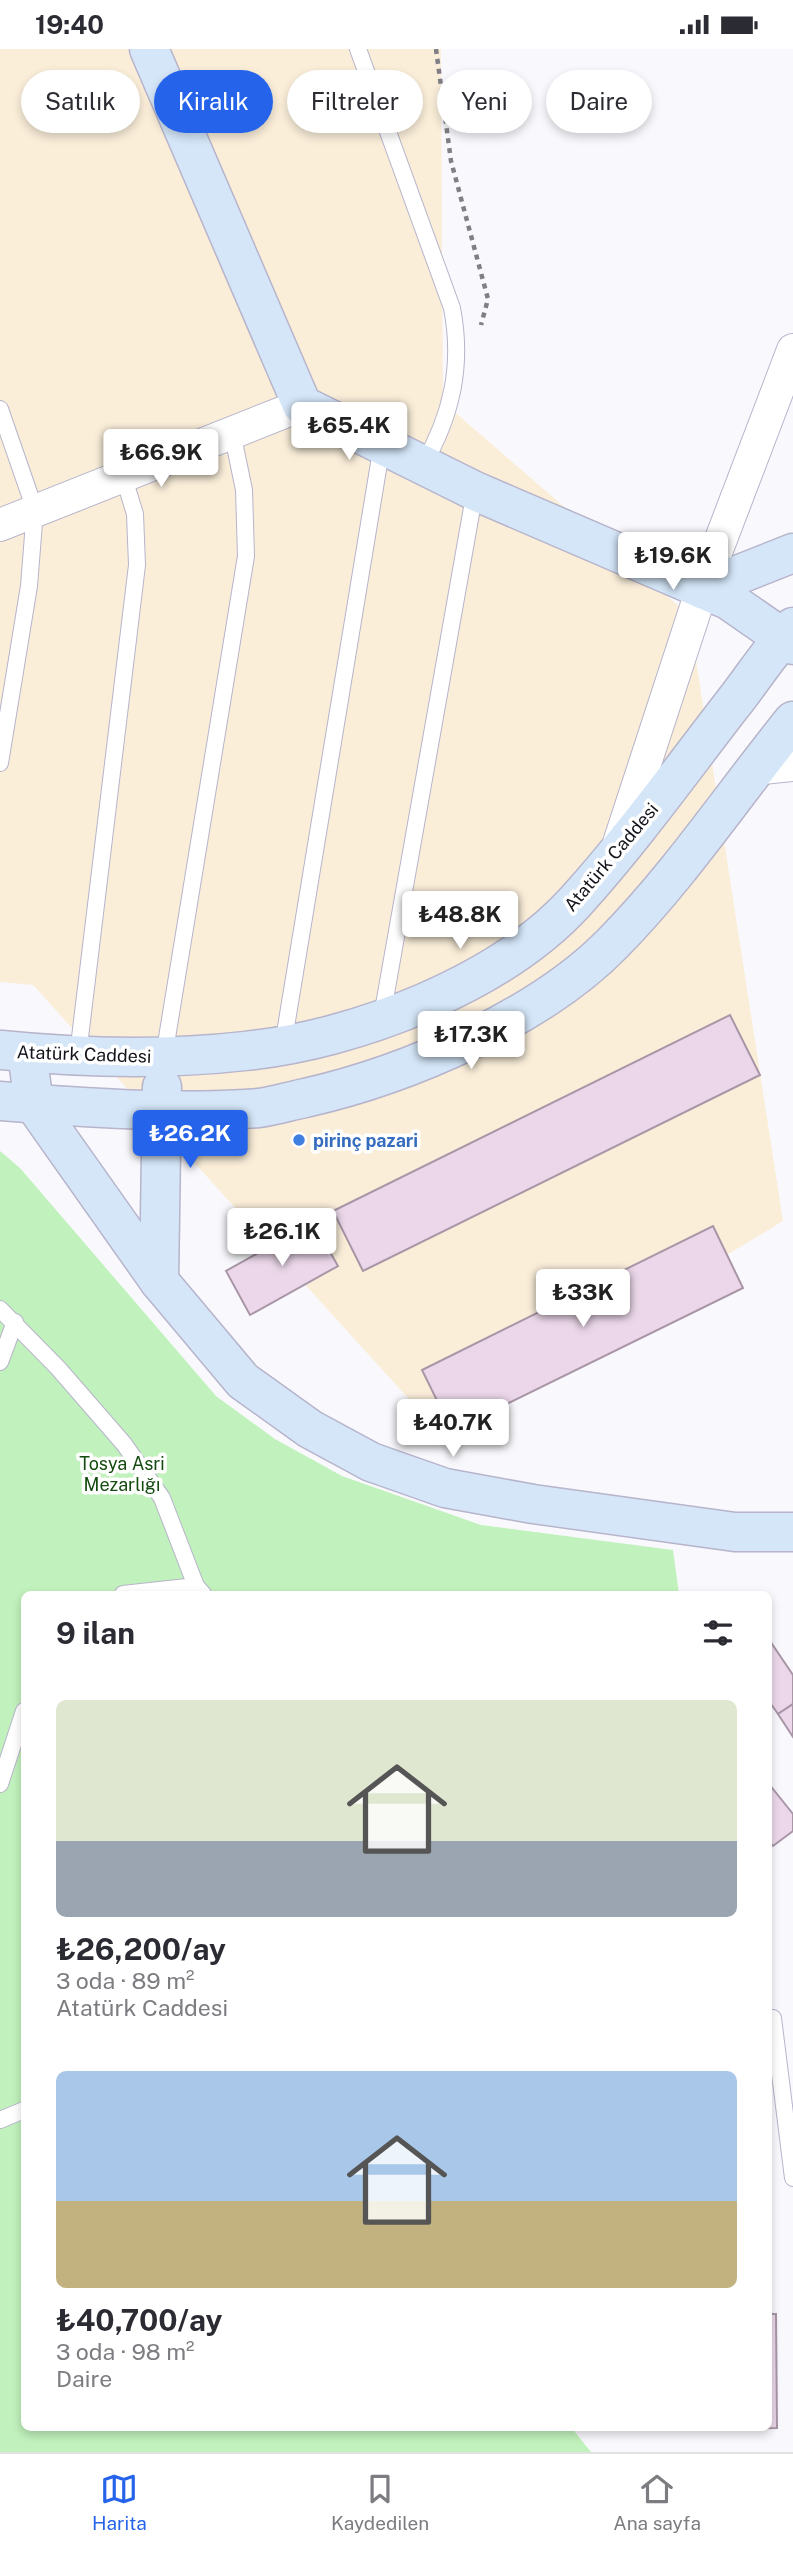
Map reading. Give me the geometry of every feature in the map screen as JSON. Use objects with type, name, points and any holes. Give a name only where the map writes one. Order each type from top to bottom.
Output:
[{"type":"main road","points":[[149,49],[302,405],[475,491],[728,600],[790,636]]},
{"type":"main road","points":[[702,589],[793,552]]},
{"type":"main road","name":"Atatürk Caddesi","points":[[13,1052],[164,1056],[283,1045],[382,1019],[446,993],[505,961],[574,903],[616,855],[790,636]]},
{"type":"main road","points":[[17,1102],[160,1111],[261,1108],[346,1089],[418,1063],[490,1029],[564,984],[612,945],[656,896],[793,721]]},
{"type":"main road","points":[[13,1052],[17,1102],[159,1281],[243,1381],[310,1429],[371,1462],[445,1488],[533,1504],[735,1532],[793,1532]]},
{"type":"main road","points":[[159,1281],[160,1111],[164,1056]]},
{"type":"street","points":[[616,855],[702,589],[793,350]]},
{"type":"street","points":[[0,525],[302,405]]},
{"type":"street","points":[[754,769],[793,765]]},
{"type":"lane","points":[[358,49],[452,308],[458,352],[451,406],[440,437],[423,465]]},
{"type":"lane","points":[[0,409],[35,510],[29,586],[0,763]]},
{"type":"lane","points":[[164,1056],[246,555],[244,490],[232,432]]},
{"type":"lane","points":[[283,1045],[382,445]]},
{"type":"lane","points":[[78,1054],[137,565],[135,514],[123,475]]},
{"type":"lane","points":[[382,1019],[475,491]]},
{"type":"lane","points":[[0,1309],[15,1322],[124,1444],[162,1498],[199,1590],[180,1591]]},
{"type":"lane","points":[[0,1333],[15,1322]]},
{"type":"lane","points":[[0,1362],[15,1322]]},
{"type":"lane","points":[[0,1784],[21,1720]]},
{"type":"lane","points":[[773,2018],[793,2178]]},
{"type":"lane","points":[[0,2120],[21,2111]]},
{"type":"path","points":[[436,49],[451,161],[488,299],[479,329],[458,352]]},
{"type":"shaded area","points":[[0,49],[441,49],[441,70],[437,70],[437,133],[441,133],[443,402],[689,615],[783,1221],[437,1430],[33,985],[0,982]]},
{"type":"green space","name":"Tosya Asri Mezarlığı","points":[[0,1151],[20,1168],[216,1396],[275,1439],[342,1476],[481,1525],[673,1550],[679,1591],[21,1591],[21,2431],[574,2431],[591,2452],[0,2452]]},
{"type":"building","points":[[730,1015],[760,1075],[363,1271],[333,1211]]},
{"type":"building","points":[[313,1222],[338,1266],[250,1315],[226,1271]]},
{"type":"building","points":[[713,1226],[743,1288],[452,1431],[422,1370]]},
{"type":"building","points":[[772,1644],[793,1675],[793,1704],[778,1714],[772,1706]]},
{"type":"building","points":[[793,1704],[793,1737],[778,1714]]},
{"type":"building","points":[[772,1788],[793,1814],[793,1831],[773,1846]]},
{"type":"building","points":[[772,2314],[776,2314],[777,2428],[772,2428]]},
{"type":"place","name":"pirinç pazari","points":[[299,1140]]}]
